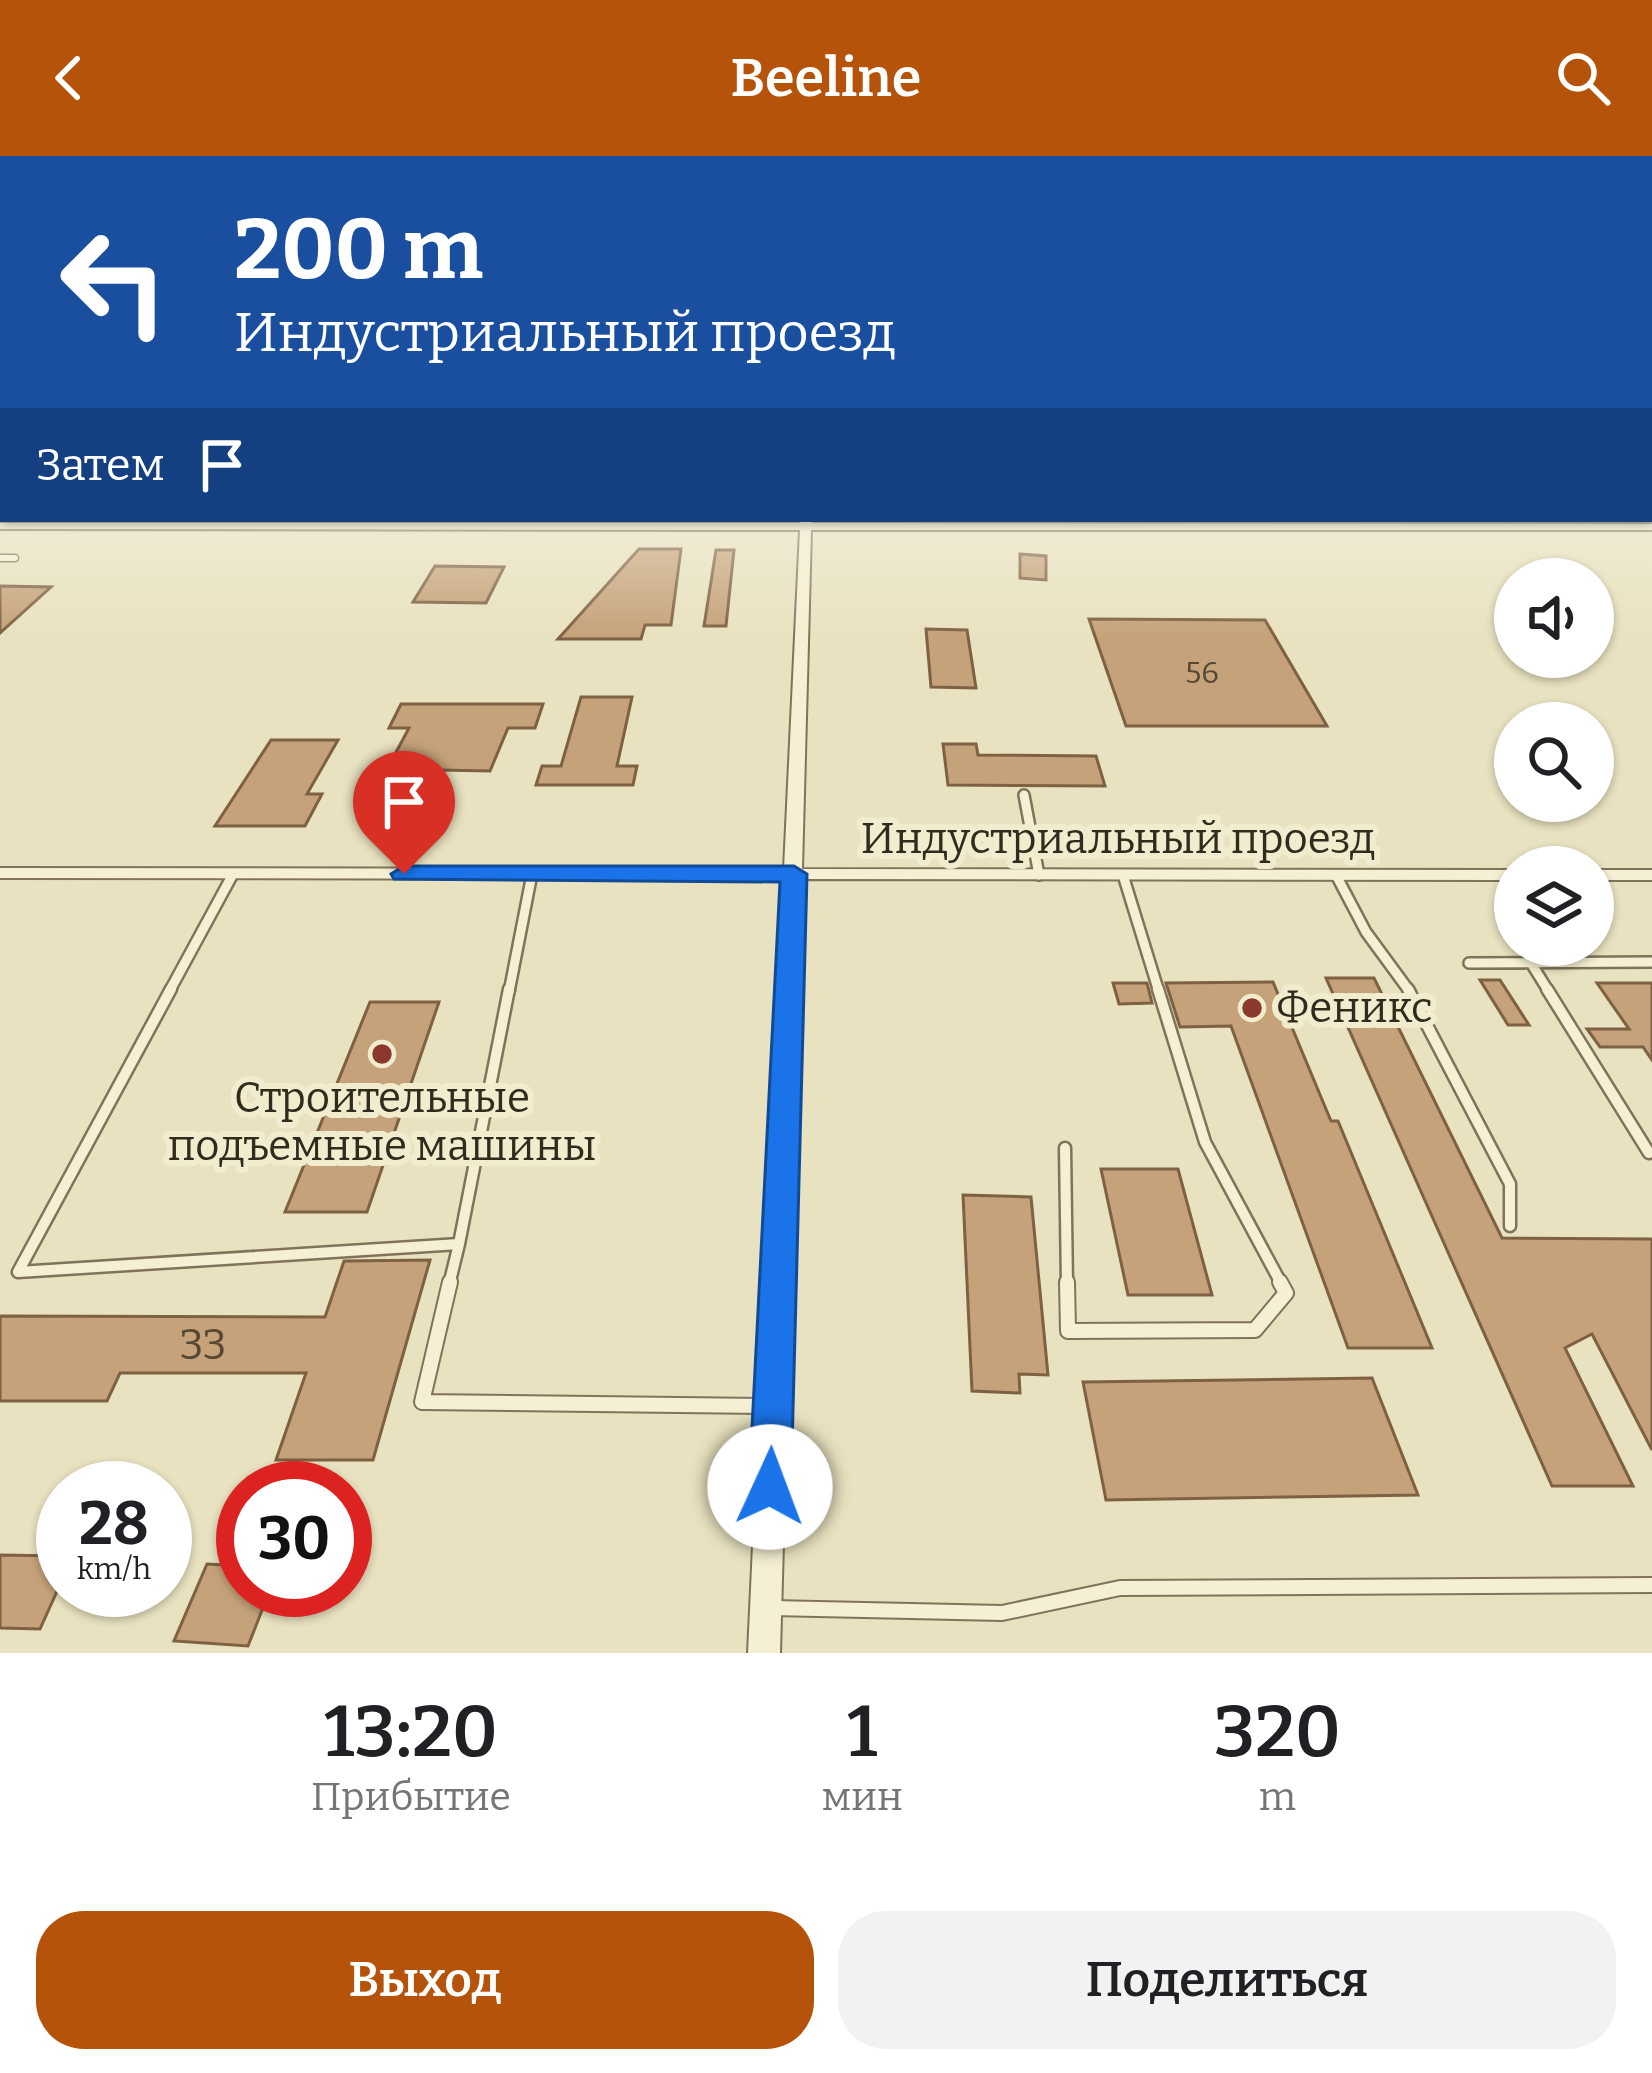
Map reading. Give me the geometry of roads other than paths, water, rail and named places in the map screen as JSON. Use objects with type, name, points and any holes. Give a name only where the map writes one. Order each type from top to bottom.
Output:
[{"type":"street","points":[[764,1653],[806,523]]},
{"type":"street","points":[[0,526],[1652,527]]},
{"type":"street","name":"Индустриальный проезд","points":[[0,873],[1494,875]]},
{"type":"street","points":[[1614,875],[1652,875]]},
{"type":"lane","points":[[0,558],[15,558]]},
{"type":"lane","points":[[1024,795],[1039,874]]},
{"type":"lane","points":[[232,874],[18,1272],[459,1244]]},
{"type":"lane","points":[[532,874],[459,1244],[422,1402],[773,1406]]},
{"type":"lane","points":[[1065,1148],[1068,1330],[1256,1330],[1286,1293],[1204,1142],[1123,875]]},
{"type":"lane","points":[[1336,875],[1366,932],[1406,985],[1510,1184],[1510,1226]]},
{"type":"lane","points":[[1614,962],[1652,962]]},
{"type":"lane","points":[[1469,963],[1494,963]]},
{"type":"lane","points":[[1534,966],[1651,1155]]},
{"type":"lane","points":[[765,1608],[1002,1613],[1120,1588],[1652,1585]]},
{"type":"place","name":"Феникс","points":[[1252,1008]]},
{"type":"place","name":"Строительные подъемные машины","points":[[382,1054]]}]
